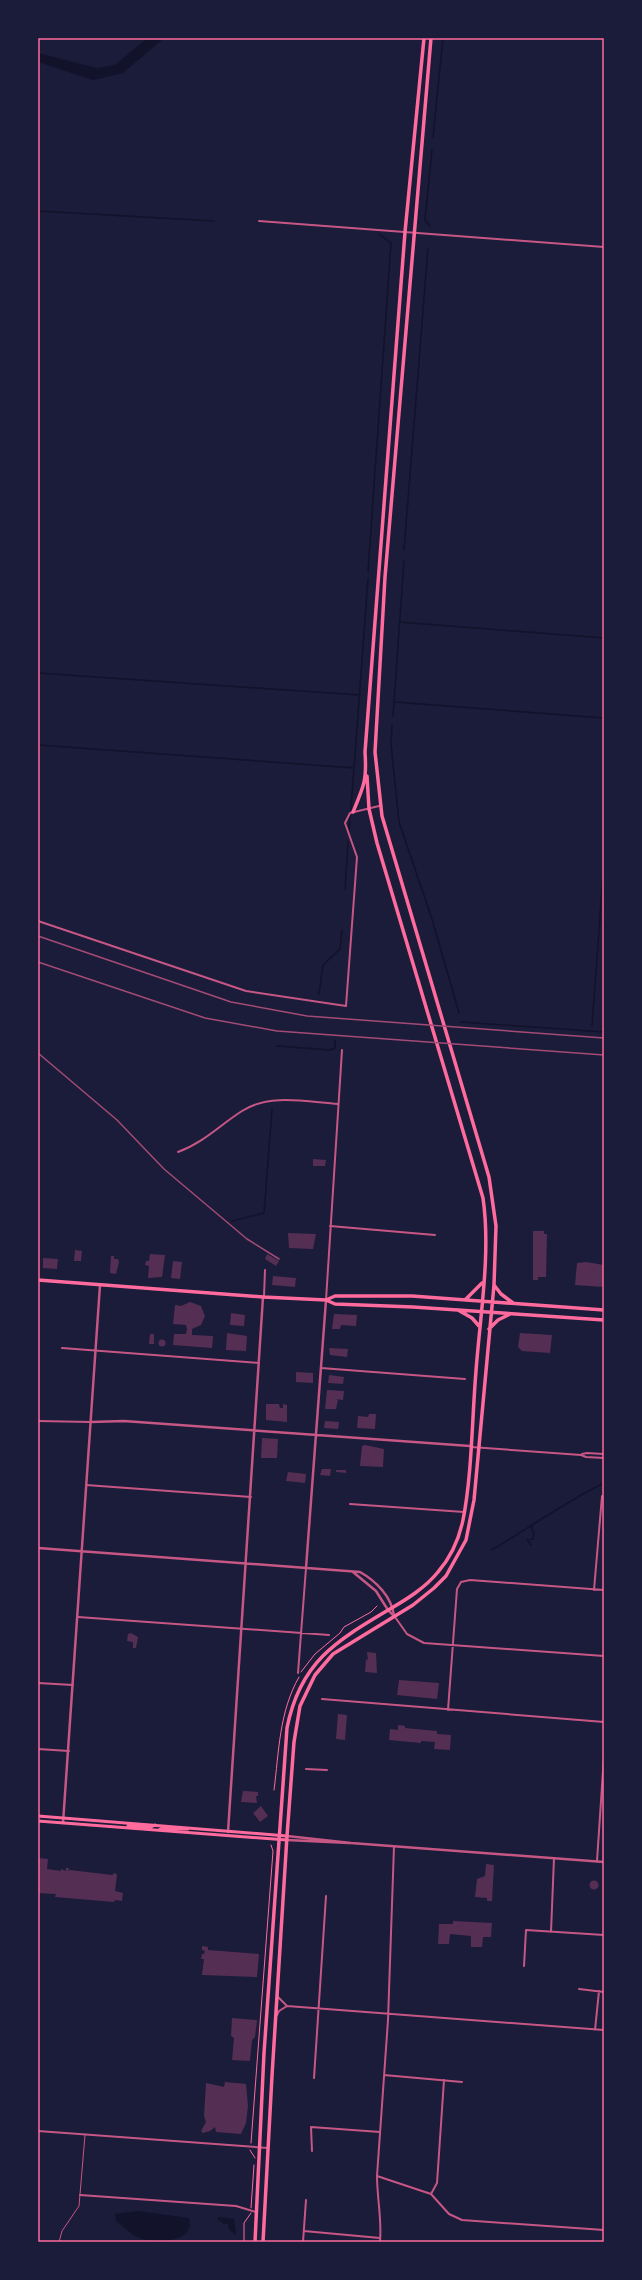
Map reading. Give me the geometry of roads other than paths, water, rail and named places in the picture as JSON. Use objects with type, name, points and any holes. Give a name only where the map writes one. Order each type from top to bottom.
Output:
[{"type":"highway","points":[[255,2242],[264,2053],[279,1834],[290,1712],[299,1689],[317,1660],[341,1639],[423,1587],[439,1571],[457,1541],[464,1512],[470,1446],[481,1301],[485,1217],[479,1179],[369,809],[366,752],[405,232],[424,38]]},
{"type":"highway","points":[[263,2242],[276,1996],[296,1727],[300,1706],[308,1687],[322,1666],[349,1643],[394,1616],[434,1588],[451,1569],[462,1551],[472,1515],[480,1447],[494,1285],[496,1226],[489,1177],[379,806],[375,752],[381,636],[413,233],[431,38]]},
{"type":"highway","points":[[353,812],[363,791],[367,776]]},
{"type":"highway","points":[[38,1280],[264,1298],[326,1300],[335,1304],[480,1311],[604,1320]]},
{"type":"highway","points":[[465,1300],[482,1283]]},
{"type":"highway","points":[[494,1285],[501,1294],[513,1303]]},
{"type":"highway","points":[[326,1300],[335,1296],[395,1296],[604,1310]]},
{"type":"highway","points":[[457,1310],[472,1318],[479,1326]]},
{"type":"highway","points":[[489,1329],[498,1320],[511,1314]]},
{"type":"main road","points":[[38,1816],[279,1834],[287,1838]]},
{"type":"main road","points":[[38,1821],[279,1840],[287,1838]]},
{"type":"main road","points":[[123,1828],[151,1828],[155,1825]]},
{"type":"main road","points":[[159,1830],[162,1828],[182,1830],[190,1828]]},
{"type":"street","points":[[259,221],[604,247]]},
{"type":"street","points":[[38,921],[246,991],[346,1006],[357,857],[345,823],[350,813],[379,806]]},
{"type":"street","points":[[298,1673],[326,1300],[342,1050]]},
{"type":"street","points":[[178,1152],[207,1138],[243,1110],[267,1100],[338,1104]]},
{"type":"street","points":[[330,1226],[435,1235]]},
{"type":"street","points":[[228,1835],[265,1270]]},
{"type":"street","points":[[64,1823],[100,1284]]},
{"type":"street","points":[[62,1348],[96,1352],[259,1363]]},
{"type":"street","points":[[321,1368],[465,1379]]},
{"type":"street","points":[[38,1421],[124,1421],[470,1446],[604,1458]]},
{"type":"street","points":[[581,1455],[587,1452],[604,1454]]},
{"type":"street","points":[[86,1485],[251,1497]]},
{"type":"street","points":[[594,1590],[602,1496]]},
{"type":"street","points":[[350,1504],[464,1512]]},
{"type":"street","points":[[38,1548],[360,1572],[368,1576],[380,1588],[393,1607],[394,1616]]},
{"type":"street","points":[[353,1572],[376,1591],[388,1610],[407,1634],[420,1641],[454,1645],[604,1656]]},
{"type":"street","points":[[448,1710],[457,1589],[461,1582],[470,1580],[604,1590]]},
{"type":"street","points":[[78,1617],[329,1635]]},
{"type":"street","points":[[38,1683],[73,1685]]},
{"type":"street","points":[[322,1699],[604,1722]]},
{"type":"street","points":[[38,1748],[68,1751]]},
{"type":"street","points":[[597,1861],[604,1756]]},
{"type":"street","points":[[306,1769],[327,1770]]},
{"type":"street","points":[[287,1838],[329,1844],[351,1843],[604,1862]]},
{"type":"street","points":[[380,2242],[382,2222],[377,2196],[377,2176],[388,2013],[394,1846]]},
{"type":"street","points":[[551,1932],[554,1858]]},
{"type":"street","points":[[314,2078],[326,1896]]},
{"type":"street","points":[[524,1966],[526,1930],[604,1935]]},
{"type":"street","points":[[579,1989],[604,1992]]},
{"type":"street","points":[[596,2030],[599,1991]]},
{"type":"street","points":[[276,1996],[287,2006]]},
{"type":"street","points":[[275,2019],[279,2011],[287,2006],[604,2030]]},
{"type":"street","points":[[384,2075],[462,2082]]},
{"type":"street","points":[[431,2194],[437,2183],[444,2080]]},
{"type":"street","points":[[312,2151],[311,2126],[380,2132]]},
{"type":"street","points":[[38,2131],[269,2148]]},
{"type":"street","points":[[377,2176],[431,2194],[449,2214],[465,2220],[604,2230]]},
{"type":"street","points":[[80,2195],[236,2206],[257,2212]]},
{"type":"street","points":[[303,2242],[306,2200]]},
{"type":"street","points":[[304,2231],[380,2238]]},
{"type":"lane","points":[[59,2242],[62,2231],[76,2212],[80,2195],[85,2135]]},
{"type":"waterway","points":[[433,137],[443,38]]},
{"type":"waterway","points":[[430,226],[425,220],[432,150]]},
{"type":"waterway","points":[[38,211],[214,221]]},
{"type":"waterway","points":[[368,572],[391,243],[379,234]]},
{"type":"waterway","points":[[404,550],[428,248]]},
{"type":"waterway","points":[[393,716],[404,561]]},
{"type":"waterway","points":[[351,809],[368,579]]},
{"type":"waterway","points":[[399,622],[604,638]]},
{"type":"waterway","points":[[38,673],[360,695]]},
{"type":"waterway","points":[[394,702],[604,718]]},
{"type":"waterway","points":[[392,725],[391,744],[399,822],[432,919],[459,1013]]},
{"type":"waterway","points":[[38,745],[354,768]]},
{"type":"waterway","points":[[349,831],[350,816]]},
{"type":"waterway","points":[[345,889],[348,842]]},
{"type":"waterway","points":[[592,1026],[604,861]]},
{"type":"waterway","points":[[319,994],[323,965],[340,949],[342,930]]},
{"type":"waterway","points":[[461,1022],[604,1032]]},
{"type":"waterway","points":[[277,1046],[330,1050],[335,1048],[335,1040]]},
{"type":"waterway","points":[[232,1221],[264,1213],[272,1109]]},
{"type":"waterway","points":[[492,1550],[561,1507],[604,1483]]},
{"type":"waterway","points":[[531,1545],[527,1540],[533,1539],[534,1533],[531,1527],[533,1526]]},
{"type":"railway","points":[[38,936],[231,1002],[307,1016],[604,1038]]},
{"type":"railway","points":[[38,962],[205,1018],[277,1031],[604,1055]]},
{"type":"railway","points":[[38,1053],[117,1120],[164,1169],[247,1239],[279,1259]]}]
